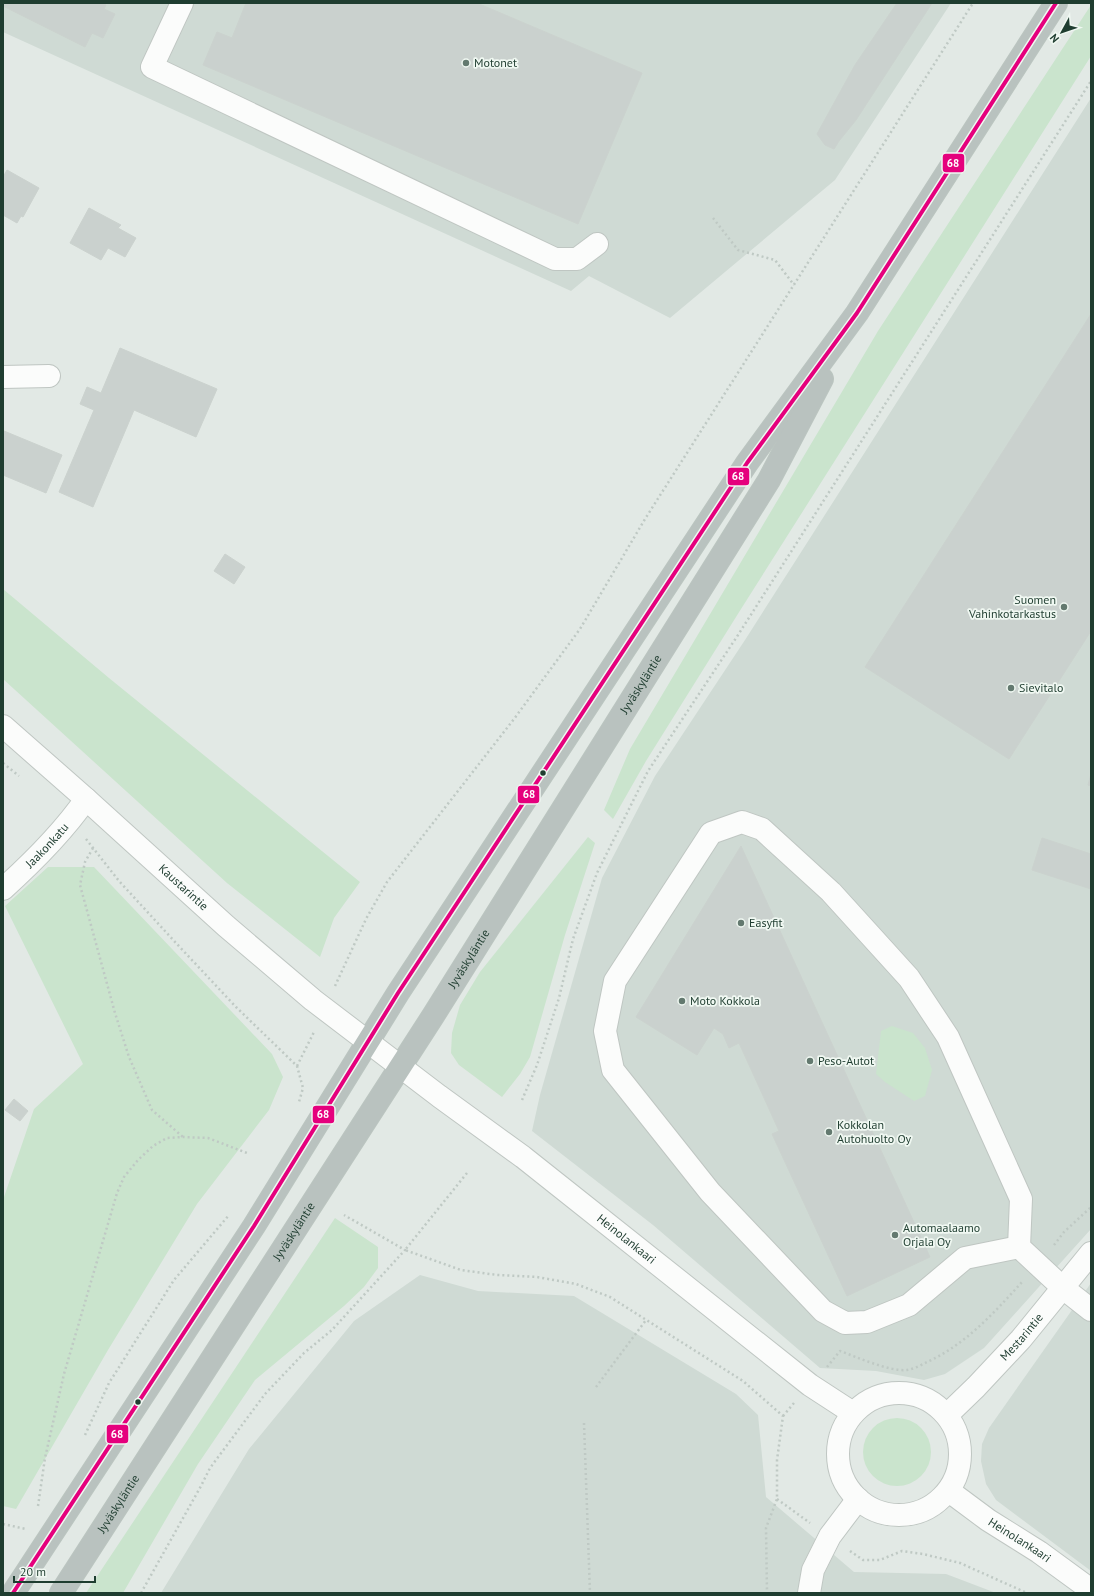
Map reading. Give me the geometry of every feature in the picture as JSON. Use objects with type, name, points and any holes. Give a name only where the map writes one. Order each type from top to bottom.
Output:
[{"type":"highway","name":"Jyväskyläntie","points":[[13,1593],[254,1226],[398,993],[747,463],[857,313],[1056,3]]},
{"type":"highway","name":"Jyväskyläntie","points":[[61,1593],[400,1066],[769,480],[857,313]]},
{"type":"street","points":[[182,3],[152,67],[555,259],[577,259],[597,244]]},
{"type":"street","points":[[3,377],[49,376]]},
{"type":"street","name":"Kaustarintie","points":[[3,726],[226,926],[368,1042]]},
{"type":"street","name":"Jaakonkatu","points":[[3,889],[20,874],[71,820],[86,799]]},
{"type":"street","points":[[1019,1247],[965,1258],[909,1305],[867,1322],[845,1322],[823,1311],[710,1192],[613,1070],[605,1031],[615,981],[711,833],[742,822],[762,829],[831,892],[909,978],[948,1037],[1021,1199],[1019,1247],[1062,1288],[1091,1310]]},
{"type":"street","name":"Heinolankaari","points":[[368,1042],[523,1157],[810,1385],[853,1413]]},
{"type":"street","name":"Mestarintie","points":[[947,1415],[976,1387],[1021,1339],[1091,1253]]},
{"type":"street","points":[[901,1392],[918,1395],[934,1403],[947,1415],[957,1433],[961,1452],[958,1472],[949,1491],[937,1503],[922,1511],[905,1515],[888,1514],[872,1509],[858,1499],[846,1484],[839,1467],[838,1447],[843,1429],[853,1413],[867,1401],[883,1394],[901,1392]]},
{"type":"street","name":"Heinolankaari","points":[[949,1491],[988,1520],[1039,1552],[1091,1590]]},
{"type":"street","points":[[809,1593],[813,1570],[830,1536],[858,1499]]},
{"type":"path","points":[[297,1066],[326,1009],[346,960],[366,919],[387,882],[514,718],[580,629],[645,519],[973,3]]},
{"type":"path","points":[[522,1100],[538,1065],[559,998],[573,939],[596,873],[648,770],[742,629],[1091,81]]},
{"type":"path","points":[[713,218],[738,250],[775,260],[794,285]]},
{"type":"path","points":[[3,763],[20,777]]},
{"type":"path","points":[[71,820],[119,881],[236,1007],[297,1066],[303,1088],[298,1108]]},
{"type":"path","points":[[93,848],[85,862],[80,885],[114,1012],[129,1057],[152,1110],[183,1137]]},
{"type":"path","points":[[42,1504],[38,1510],[45,1458],[64,1374],[124,1177],[153,1146],[167,1138],[208,1138],[247,1153]]},
{"type":"path","points":[[141,1593],[210,1468],[265,1394],[304,1353],[332,1330],[405,1250],[466,1173]]},
{"type":"path","points":[[840,1351],[887,1368],[907,1370],[943,1355],[963,1341],[1004,1302],[1038,1265],[1064,1232],[1091,1207]]},
{"type":"path","points":[[82,1440],[109,1383],[174,1280],[232,1211]]},
{"type":"path","points":[[344,1215],[405,1250],[461,1270],[497,1275],[537,1277],[576,1284],[610,1297],[743,1381],[783,1416],[777,1460],[776,1498],[766,1528],[767,1593]]},
{"type":"path","points":[[596,1387],[646,1320]]},
{"type":"path","points":[[584,1423],[590,1593]]},
{"type":"path","points":[[863,1560],[880,1560],[902,1551],[923,1554],[960,1564],[1027,1593]]},
{"type":"shaded area","points":[[3,3],[951,3],[835,180],[670,318],[589,276],[571,291],[3,32]]},
{"type":"shaded area","points":[[1091,98],[1091,1229],[984,1348],[945,1374],[924,1380],[876,1371],[820,1368],[653,1225],[532,1131],[540,1095],[602,878],[655,776],[745,640]]},
{"type":"shaded area","points":[[420,1275],[478,1291],[574,1296],[736,1394],[758,1415],[766,1497],[854,1572],[946,1574],[996,1593],[161,1593],[249,1449],[354,1321]]},
{"type":"shaded area","points":[[1091,1283],[1091,1571],[996,1500],[986,1484],[981,1461],[982,1444],[989,1428]]},
{"type":"green space","points":[[1091,5],[1091,56],[741,609],[646,761],[613,819],[604,810],[630,749],[878,331]]},
{"type":"green space","points":[[3,589],[109,678],[360,882],[334,918],[320,957],[227,883],[3,679]]},
{"type":"green space","points":[[588,837],[595,843],[565,935],[530,1057],[520,1074],[502,1097],[459,1065],[451,1053],[452,1033],[460,1005],[480,972]]},
{"type":"green space","points":[[48,867],[94,867],[272,1054],[283,1077],[269,1110],[197,1204],[108,1350],[16,1509],[3,1506],[3,1200],[34,1109],[83,1064],[5,906]]},
{"type":"green space","points":[[892,1026],[913,1033],[925,1048],[932,1070],[925,1096],[914,1101],[885,1082],[876,1074],[881,1031]]},
{"type":"green space","points":[[335,1218],[378,1247],[378,1268],[364,1287],[344,1306],[255,1380],[198,1464],[123,1593],[86,1593]]},
{"type":"green space","points":[[890,1418],[904,1418],[916,1423],[926,1433],[931,1445],[931,1459],[926,1471],[916,1481],[904,1486],[890,1486],[878,1481],[868,1471],[863,1459],[863,1445],[868,1433],[878,1423]]},
{"type":"building","points":[[3,3],[102,3],[106,5],[104,9],[115,14],[103,38],[92,33],[85,47],[3,6]]},
{"type":"building","points":[[246,3],[477,3],[642,73],[578,224],[203,65],[217,32],[232,38]]},
{"type":"building","points":[[897,3],[932,3],[856,120],[834,149],[825,145],[817,134],[855,65]]},
{"type":"building","points":[[7,170],[39,188],[23,217],[21,216],[17,223],[3,215],[3,177]]},
{"type":"building","points":[[89,208],[121,225],[118,228],[136,238],[125,257],[108,248],[101,260],[70,243]]},
{"type":"building","points":[[1091,314],[1091,631],[1009,759],[865,667]]},
{"type":"building","points":[[120,348],[217,389],[196,437],[134,410],[93,507],[59,492],[94,410],[80,404],[87,387],[101,393]]},
{"type":"building","points":[[4,431],[62,455],[46,493],[3,475]]},
{"type":"building","points":[[225,554],[245,567],[234,584],[214,571]]},
{"type":"building","points":[[1091,774],[1091,786],[1088,785]]},
{"type":"building","points":[[1042,838],[1091,854],[1091,889],[1032,870]]},
{"type":"building","points":[[741,846],[930,1257],[847,1296],[772,1134],[779,1131],[739,1043],[729,1048],[723,1034],[714,1028],[697,1055],[636,1017]]},
{"type":"building","points":[[14,1099],[28,1111],[20,1121],[5,1110]]},
{"type":"transit line","name":"68","points":[[13,1593],[254,1226],[398,993],[747,463],[857,313],[1056,3]]},
{"type":"place","name":"Motonet","points":[[466,63]]},
{"type":"place","name":"Suomen Vahinkotarkastus","points":[[1064,607]]},
{"type":"place","name":"Sievitalo","points":[[1011,688]]},
{"type":"place","name":"Easyfit","points":[[741,923]]},
{"type":"place","name":"Moto Kokkola","points":[[682,1001]]},
{"type":"place","name":"Peso-Autot","points":[[810,1061]]},
{"type":"place","name":"Kokkolan Autohuolto Oy","points":[[829,1132]]},
{"type":"place","name":"Automaalaamo Orjala Oy","points":[[895,1235]]}]
